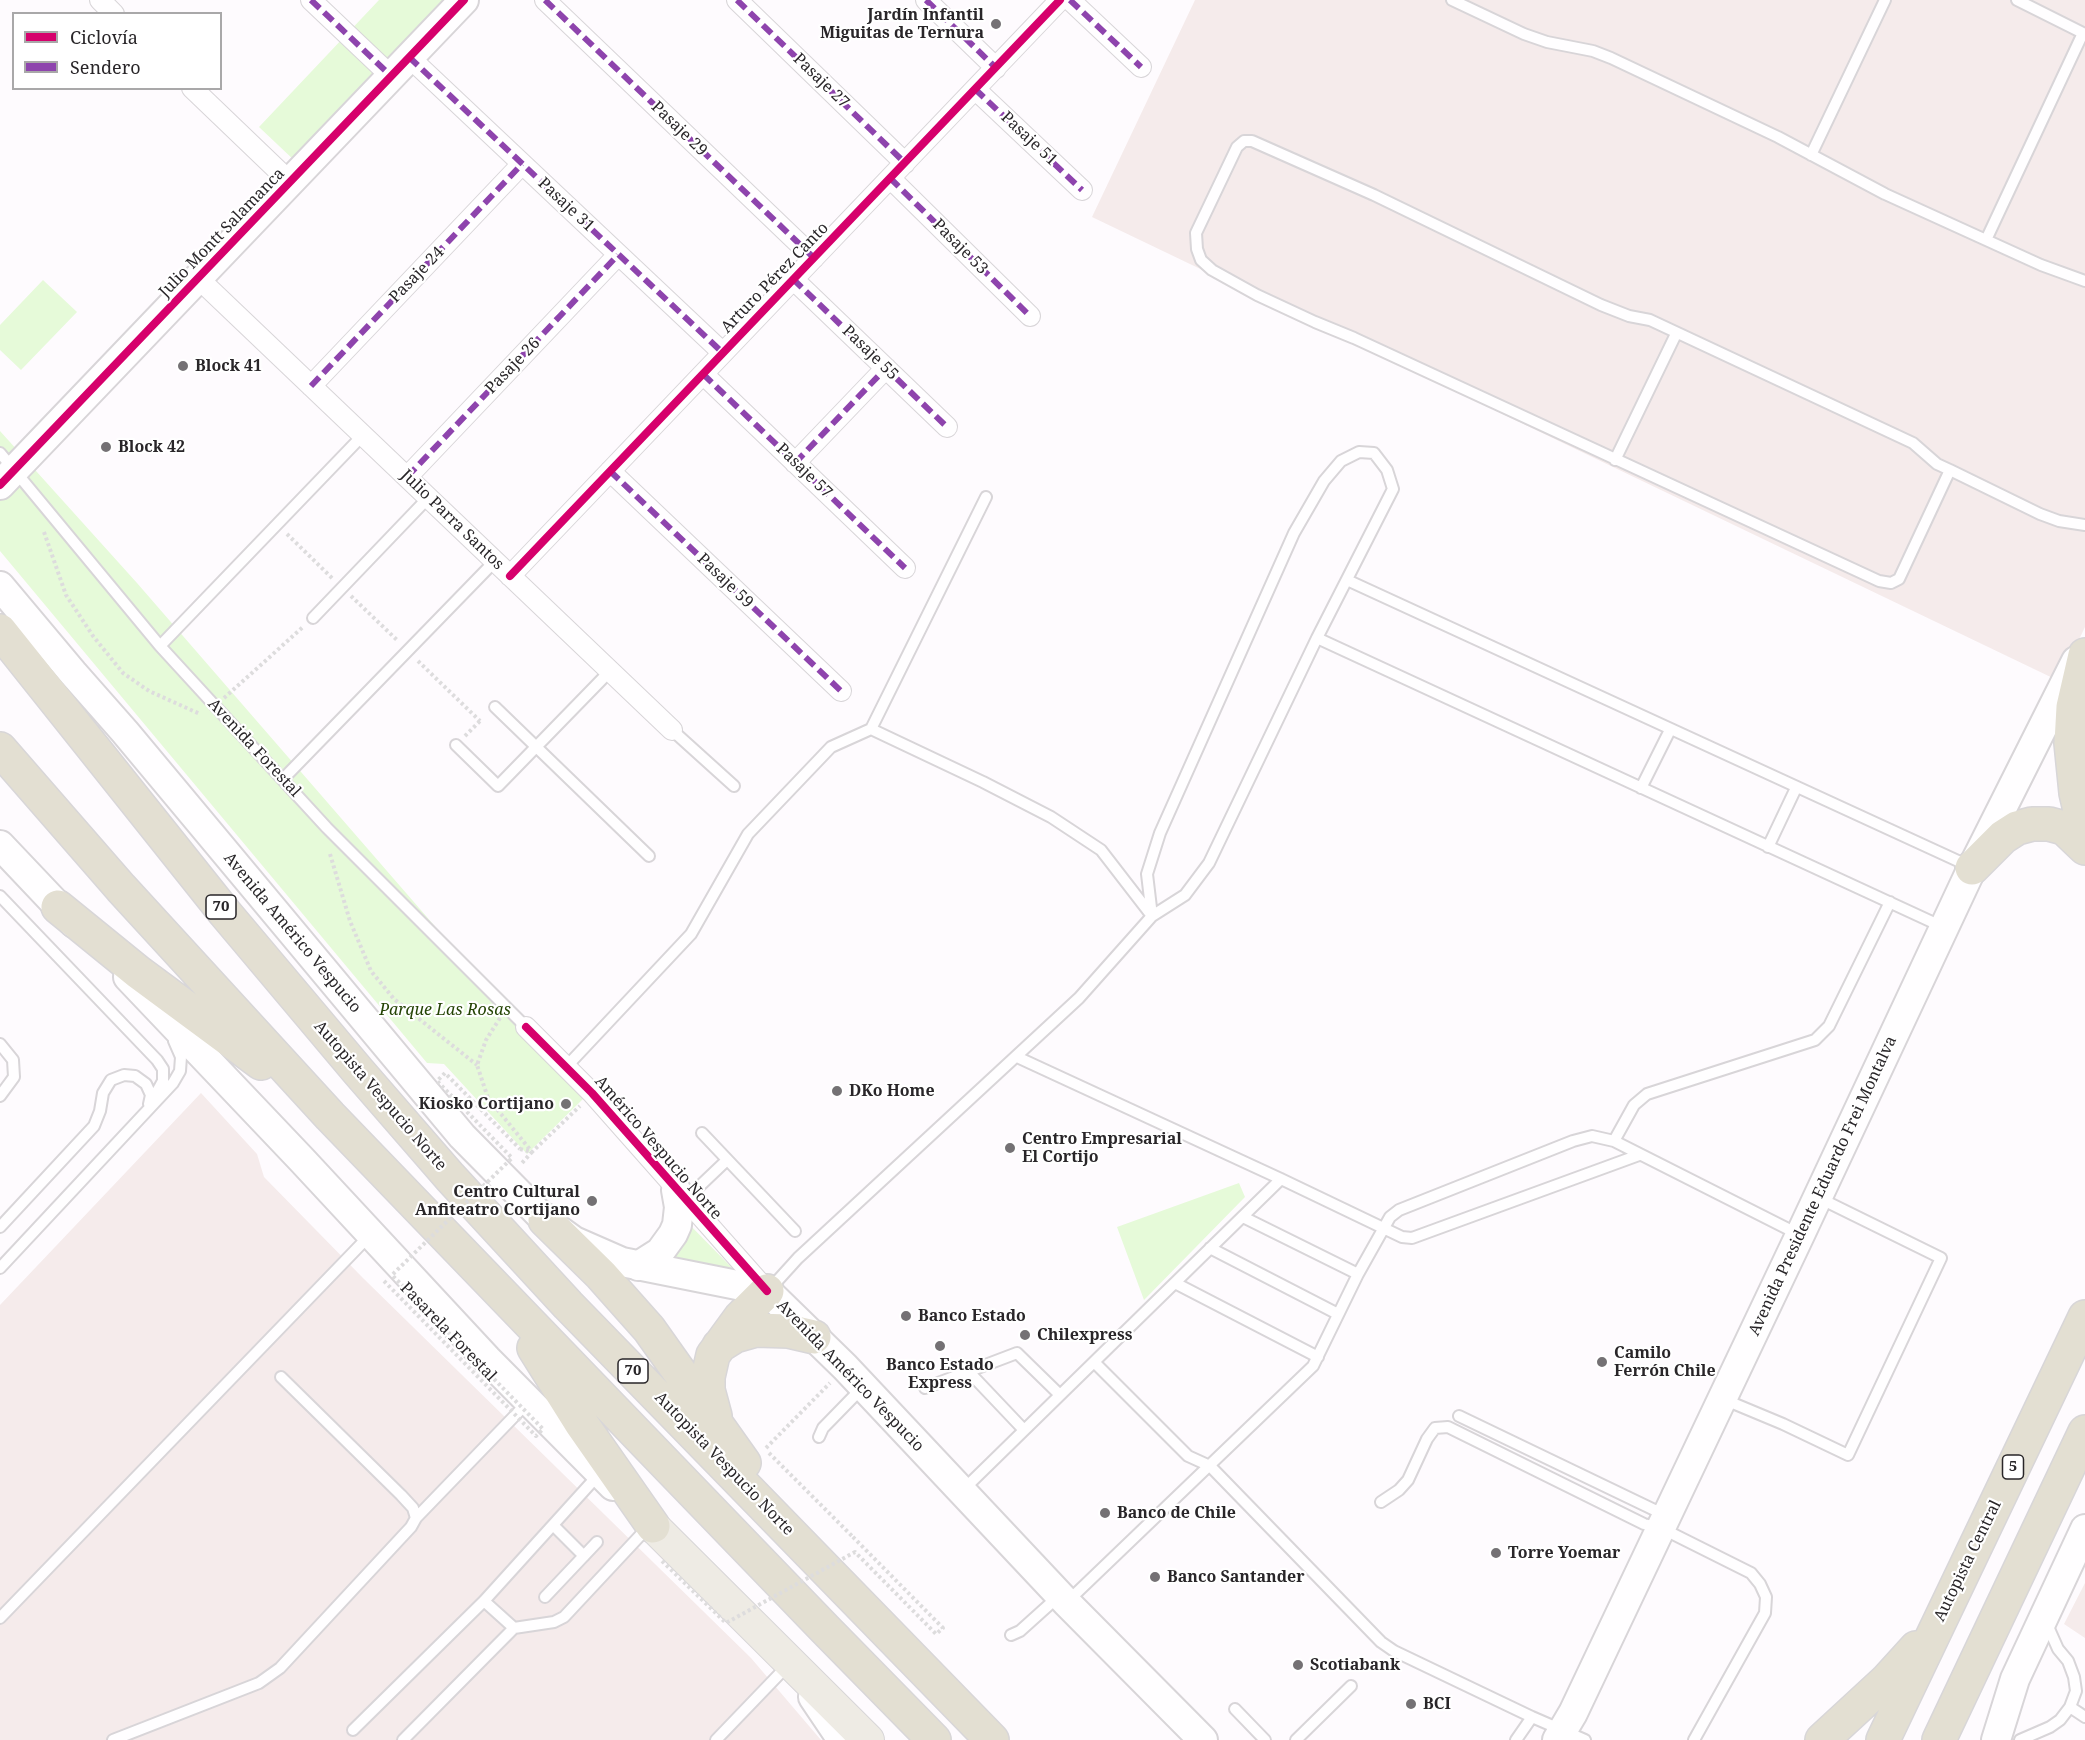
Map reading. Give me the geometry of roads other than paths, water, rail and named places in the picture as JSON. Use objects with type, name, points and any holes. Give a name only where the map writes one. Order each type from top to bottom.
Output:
[{"type":"highway","name":"Autopista Vespucio Norte","points":[[0,631],[225,913],[410,1133],[568,1305],[988,1734]]},
{"type":"highway","points":[[2085,655],[2073,707],[2071,743],[2075,787],[2085,832]]},
{"type":"highway","name":"70","points":[[0,749],[121,888],[330,1116],[934,1740]]},
{"type":"highway","points":[[1971,868],[2003,837],[2017,828],[2032,824],[2049,824],[2064,828],[2085,848]]},
{"type":"highway","points":[[58,907],[138,972],[330,1116]]},
{"type":"highway","points":[[545,1220],[601,1275],[649,1329],[754,1477],[819,1563]]},
{"type":"highway","points":[[497,1291],[581,1423],[652,1525]]},
{"type":"highway","points":[[717,1423],[708,1390],[709,1365],[718,1347],[740,1318],[767,1291]]},
{"type":"highway","name":"Autopista Central","points":[[1883,1740],[2085,1317]]},
{"type":"highway","points":[[718,1347],[735,1336],[756,1330],[788,1330],[814,1337]]},
{"type":"highway","points":[[1939,1740],[2085,1432]]},
{"type":"highway","points":[[1822,1740],[1886,1681],[1941,1616]]},
{"type":"highway","points":[[1949,1740],[1969,1679]]},
{"type":"main road","name":"Julio Montt Salamanca","points":[[4,470],[198,278],[464,0]]},
{"type":"main road","name":"Avenida Américo Vespucio","points":[[0,586],[125,732],[462,1136],[545,1220],[574,1241],[615,1259],[638,1266],[767,1291],[854,1377],[1063,1599],[1203,1740]]},
{"type":"main road","name":"Avenida Presidente Eduardo Frei Montalva","points":[[1568,1737],[1664,1522],[1971,868],[2085,644]]},
{"type":"main road","points":[[0,845],[528,1402],[868,1740]]},
{"type":"main road","points":[[638,1266],[660,1252],[673,1234],[677,1225],[681,1195]]},
{"type":"main road","points":[[1996,1740],[2009,1696],[2085,1529]]},
{"type":"main road","points":[[790,1663],[842,1740]]},
{"type":"street","points":[[100,0],[112,12]]},
{"type":"street","name":"Pasaje 31","points":[[310,0],[400,67],[522,164],[723,353]]},
{"type":"street","name":"Pasaje 29","points":[[545,0],[814,258]]},
{"type":"street","name":"Pasaje 27","points":[[737,0],[905,163]]},
{"type":"street","points":[[926,0],[996,68]]},
{"type":"street","name":"Arturo Pérez Canto","points":[[510,576],[1060,0]]},
{"type":"street","points":[[1070,0],[1140,67]]},
{"type":"street","name":"Pasaje 51","points":[[975,89],[1082,190]]},
{"type":"street","points":[[194,90],[290,182]]},
{"type":"street","name":"Pasaje 24","points":[[311,386],[522,164]]},
{"type":"street","name":"Pasaje 53","points":[[890,178],[1030,316]]},
{"type":"street","name":"Pasaje 26","points":[[407,477],[618,255]]},
{"type":"street","name":"Julio Parra Santos","points":[[198,278],[672,730]]},
{"type":"street","name":"Pasaje 55","points":[[793,279],[947,427]]},
{"type":"street","points":[[795,463],[886,368]]},
{"type":"street","name":"Pasaje 57","points":[[703,374],[905,568]]},
{"type":"street","name":"Pasaje 59","points":[[610,471],[841,691]]},
{"type":"street","name":"Américo Vespucio Norte","points":[[526,1027],[592,1093],[767,1291]]},
{"type":"lane","points":[[1452,0],[1524,34],[1547,42],[1593,51],[1611,58],[1811,155],[1885,194],[2041,265],[2085,281]]},
{"type":"lane","points":[[1811,155],[1885,0]]},
{"type":"lane","points":[[1986,240],[2084,33],[2017,0]]},
{"type":"lane","points":[[1950,470],[1899,579],[1891,583],[1880,581],[1276,304],[1212,270],[1201,260],[1197,249],[1196,232],[1237,147],[1244,141],[1252,141],[1374,195],[1601,304],[1629,316],[1650,320],[1913,443],[1937,464],[1950,470],[2040,514],[2059,521],[2085,525]]},
{"type":"lane","points":[[1615,460],[1676,334]]},
{"type":"lane","points":[[160,646],[363,435]]},
{"type":"lane","points":[[767,1291],[798,1258],[1079,998],[1152,916],[1185,895],[1209,863],[1317,638],[1393,489],[1387,470],[1374,453],[1359,452],[1341,461],[1324,481],[1294,533],[1165,822],[1147,874],[1152,916]]},
{"type":"lane","name":"Avenida Forestal","points":[[4,470],[160,646],[327,828],[526,1027]]},
{"type":"lane","points":[[567,1066],[692,934],[748,834],[831,747],[871,729],[986,497]]},
{"type":"lane","points":[[313,618],[428,498]]},
{"type":"lane","points":[[283,779],[495,561]]},
{"type":"lane","points":[[1347,580],[1971,868]]},
{"type":"lane","points":[[1317,638],[1944,927]]},
{"type":"lane","points":[[456,745],[498,786],[610,671]]},
{"type":"lane","points":[[495,707],[649,856]]},
{"type":"lane","points":[[871,729],[1051,817],[1101,850],[1152,916]]},
{"type":"lane","name":"Julio Parra Santos","points":[[672,730],[734,786]]},
{"type":"lane","points":[[1641,788],[1670,730]]},
{"type":"lane","points":[[1768,846],[1796,788]]},
{"type":"lane","points":[[0,896],[157,1060],[163,1069],[163,1082],[146,1113]]},
{"type":"lane","points":[[1614,1141],[1634,1105],[1647,1094],[1815,1040],[1829,1026],[1890,902]]},
{"type":"lane","points":[[0,1268],[146,1113],[173,1083],[180,1071],[181,1057],[178,1047],[137,987]]},
{"type":"lane","points":[[0,1044],[13,1060],[14,1077],[0,1096]]},
{"type":"lane","points":[[1017,1057],[1402,1237],[1412,1238],[1640,1155]]},
{"type":"lane","points":[[0,1227],[94,1126],[100,1111],[103,1093],[111,1080],[124,1075],[135,1076],[146,1084],[151,1095],[146,1113]]},
{"type":"lane","points":[[702,1133],[795,1231]]},
{"type":"lane","points":[[1011,1635],[1020,1631],[1063,1599],[1210,1466],[1313,1366],[1358,1274],[1390,1217],[1398,1210],[1573,1141],[1592,1136],[1614,1141],[1800,1235]]},
{"type":"lane","points":[[681,1195],[727,1160]]},
{"type":"lane","points":[[962,1491],[1281,1179]]},
{"type":"lane","points":[[1722,1399],[1784,1424],[1848,1455],[1941,1258],[1817,1197]]},
{"type":"lane","points":[[1243,1217],[1358,1274]]},
{"type":"lane","points":[[0,1618],[370,1234]]},
{"type":"lane","points":[[1210,1248],[1338,1314]]},
{"type":"lane","points":[[1175,1283],[1318,1357]]},
{"type":"lane","points":[[925,1388],[1017,1353],[1060,1395]]},
{"type":"lane","points":[[1094,1362],[1188,1456],[1210,1466],[1381,1642],[1394,1651],[1532,1717],[1568,1737]]},
{"type":"lane","points":[[968,1371],[1024,1430]]},
{"type":"lane","points":[[281,1377],[401,1495],[413,1508],[416,1518]]},
{"type":"lane","points":[[819,1437],[854,1377]]},
{"type":"lane","points":[[113,1740],[258,1683],[279,1668],[411,1527],[416,1518],[528,1402]]},
{"type":"lane","points":[[1459,1416],[1664,1522],[1750,1573],[1760,1584],[1766,1597],[1765,1613],[1694,1740]]},
{"type":"lane","points":[[1381,1502],[1399,1490],[1408,1480],[1427,1439],[1435,1428],[1448,1427],[1644,1524],[1664,1522]]},
{"type":"lane","points":[[353,1730],[484,1601],[600,1473]]},
{"type":"lane","points":[[553,1525],[584,1556]]},
{"type":"lane","points":[[403,1740],[514,1628],[554,1622],[564,1617],[652,1525]]},
{"type":"lane","points":[[545,1597],[597,1542]]},
{"type":"lane","points":[[484,1601],[514,1628]]},
{"type":"lane","points":[[2020,1740],[2060,1720],[2070,1707],[2076,1691],[2074,1677],[2067,1661],[2058,1649],[2044,1616]]},
{"type":"lane","points":[[717,1740],[790,1663]]},
{"type":"lane","points":[[1296,1740],[1351,1686]]},
{"type":"lane","points":[[2070,1707],[2085,1717]]},
{"type":"lane","points":[[1235,1709],[1265,1740]]},
{"type":"lane","points":[[1516,1740],[1532,1717]]},
{"type":"place","name":"Jardín Infantil Miguitas de Ternura","points":[[996,24]]},
{"type":"place","name":"Block 41","points":[[183,366]]},
{"type":"place","name":"Block 42","points":[[106,447]]},
{"type":"place","name":"DKo Home","points":[[837,1091]]},
{"type":"place","name":"Kiosko Cortijano","points":[[566,1104]]},
{"type":"place","name":"Centro Empresarial El Cortijo","points":[[1010,1148]]},
{"type":"place","name":"Centro Cultural Anfiteatro Cortijano","points":[[592,1201]]},
{"type":"place","name":"Banco Estado","points":[[906,1316]]},
{"type":"place","name":"Chilexpress","points":[[1025,1335]]},
{"type":"place","name":"Banco Estado Express","points":[[940,1346]]},
{"type":"place","name":"Camilo Ferrón Chile","points":[[1602,1362]]},
{"type":"place","name":"Banco de Chile","points":[[1105,1513]]},
{"type":"place","name":"Torre Yoemar","points":[[1496,1553]]},
{"type":"place","name":"Banco Santander","points":[[1155,1577]]},
{"type":"place","name":"Scotiabank","points":[[1298,1665]]},
{"type":"place","name":"BCI","points":[[1411,1704]]},
{"type":"park label","name":"Parque Las Rosas","points":[[445,1010]]}]
